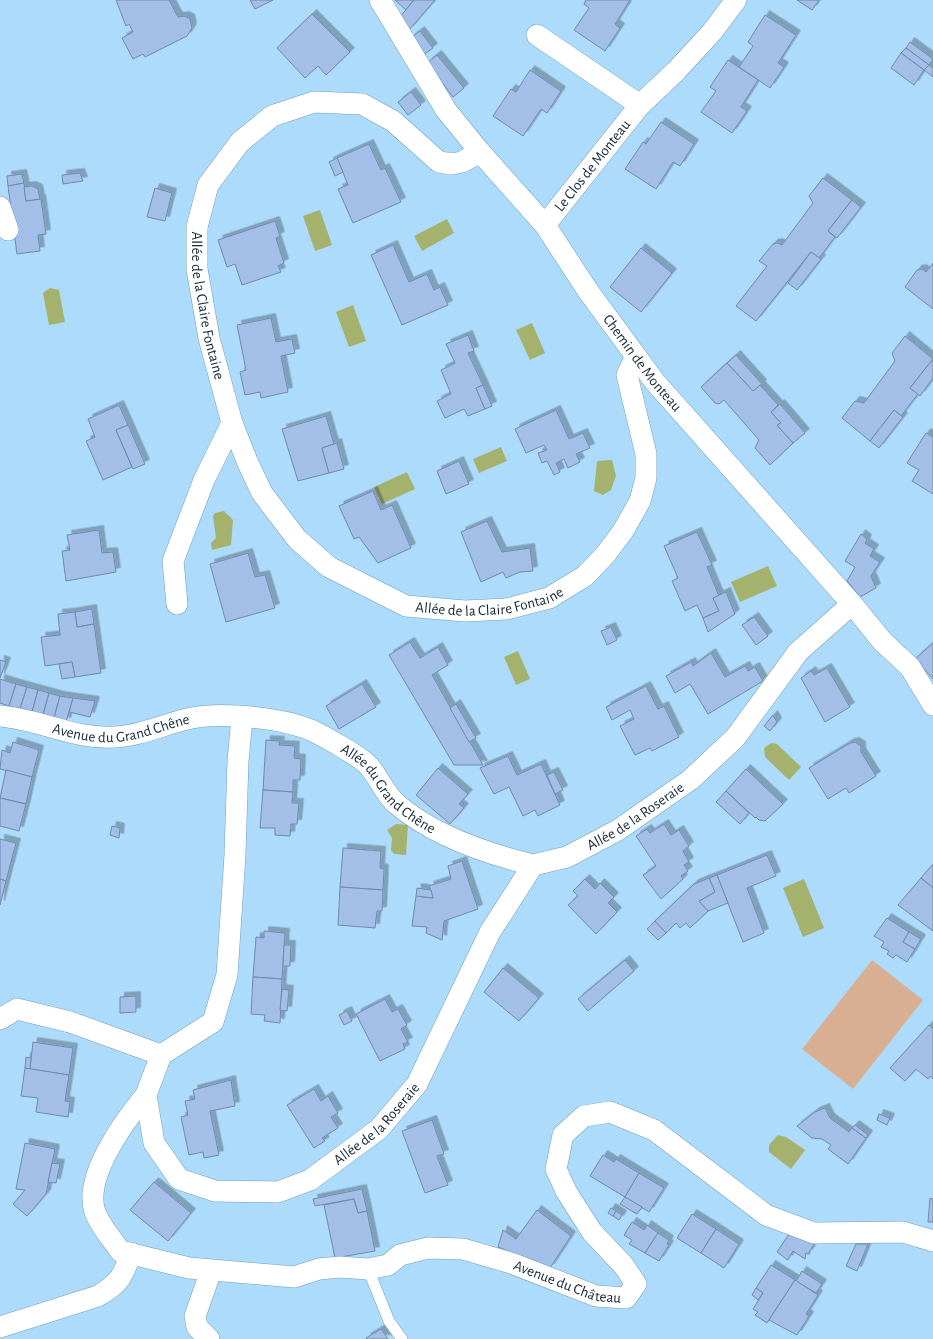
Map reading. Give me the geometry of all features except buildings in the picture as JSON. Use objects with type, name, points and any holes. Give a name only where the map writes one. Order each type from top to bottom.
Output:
[{"type":"street","name":"Chemin de Monteau","points":[[380,0],[446,110],[480,152],[545,225],[588,291],[655,382],[852,604],[883,642],[910,667],[933,705]]},
{"type":"street","name":"Le Clos de Monteau","points":[[545,225],[640,105],[676,71],[712,32],[736,0]]},
{"type":"street","name":"Le Clos de Monteau","points":[[537,35],[640,105]]},
{"type":"street","name":"Allée de la Claire Fontaine","points":[[480,152],[462,162],[452,164],[439,162],[393,121],[362,104],[314,102],[272,116],[240,142],[208,185],[197,227],[196,270],[209,338],[232,423],[262,493],[297,539],[329,567],[406,606],[465,612],[506,609],[549,598],[585,576],[623,531],[640,500],[646,478],[646,454],[627,375],[636,356]]},
{"type":"street","points":[[0,207],[8,230]]},
{"type":"street","points":[[177,604],[173,561],[204,480],[232,423]]},
{"type":"street","name":"Allée de la Roseraie","points":[[146,1095],[154,1143],[179,1179],[215,1190],[278,1192],[310,1180],[379,1128],[417,1084],[490,932],[533,865],[567,857],[609,834],[690,780],[735,738],[798,652],[852,604]]},
{"type":"street","name":"Avenue du Grand Chêne","points":[[0,716],[17,718],[89,737],[116,737],[192,718],[242,718]]},
{"type":"street","points":[[146,1095],[161,1055],[213,1022],[227,975],[242,718]]},
{"type":"street","name":"Allée du Grand Chêne","points":[[242,718],[275,720],[315,732],[367,764],[398,806],[445,835],[492,855],[533,865]]},
{"type":"street","points":[[0,1020],[17,1009],[70,1022],[161,1055]]},
{"type":"street","name":"Avenue du Château","points":[[146,1095],[120,1128],[101,1166],[95,1191],[95,1211],[120,1251],[189,1268],[294,1277],[319,1269],[340,1267],[368,1269],[388,1265],[400,1254],[428,1248],[463,1249],[511,1263],[596,1296],[626,1298],[636,1284],[624,1266],[592,1232],[566,1191],[556,1169],[563,1135],[584,1116],[610,1112],[654,1130],[766,1215],[814,1233],[870,1230],[903,1232],[933,1241]]},
{"type":"street","points":[[0,1327],[98,1296],[112,1288],[123,1277],[131,1253]]},
{"type":"street","points":[[209,1339],[197,1327],[195,1316],[211,1271]]},
{"type":"lane","points":[[368,1269],[389,1321],[402,1339]]},
{"type":"shaded area","points":[[320,210],[332,245],[315,251],[303,216]]},
{"type":"shaded area","points":[[447,219],[454,233],[422,251],[414,236]]},
{"type":"shaded area","points":[[50,288],[59,290],[65,322],[49,325],[43,293]]},
{"type":"shaded area","points":[[353,305],[366,341],[349,347],[336,312]]},
{"type":"shaded area","points":[[532,323],[545,353],[530,360],[516,330]]},
{"type":"shaded area","points":[[501,447],[507,461],[479,473],[473,459]]},
{"type":"shaded area","points":[[612,460],[616,476],[611,490],[603,495],[594,491],[597,461]]},
{"type":"shaded area","points":[[407,472],[415,489],[382,504],[374,487]]},
{"type":"shaded area","points":[[224,511],[233,520],[231,545],[212,550],[211,543],[216,538],[213,516],[215,513]]},
{"type":"shaded area","points":[[768,566],[777,586],[740,602],[731,582]]},
{"type":"shaded area","points":[[518,651],[530,679],[516,685],[504,657]]},
{"type":"shaded area","points":[[771,743],[777,744],[801,767],[789,780],[765,757],[764,748]]},
{"type":"shaded area","points":[[396,824],[408,825],[406,855],[394,854],[391,850],[392,838],[387,830]]},
{"type":"shaded area","points":[[804,879],[824,928],[803,937],[783,888]]},
{"type":"shaded area","points":[[872,960],[923,1000],[853,1089],[802,1049]]},
{"type":"shaded area","points":[[778,1135],[786,1137],[805,1150],[791,1169],[769,1152],[769,1145]]}]
